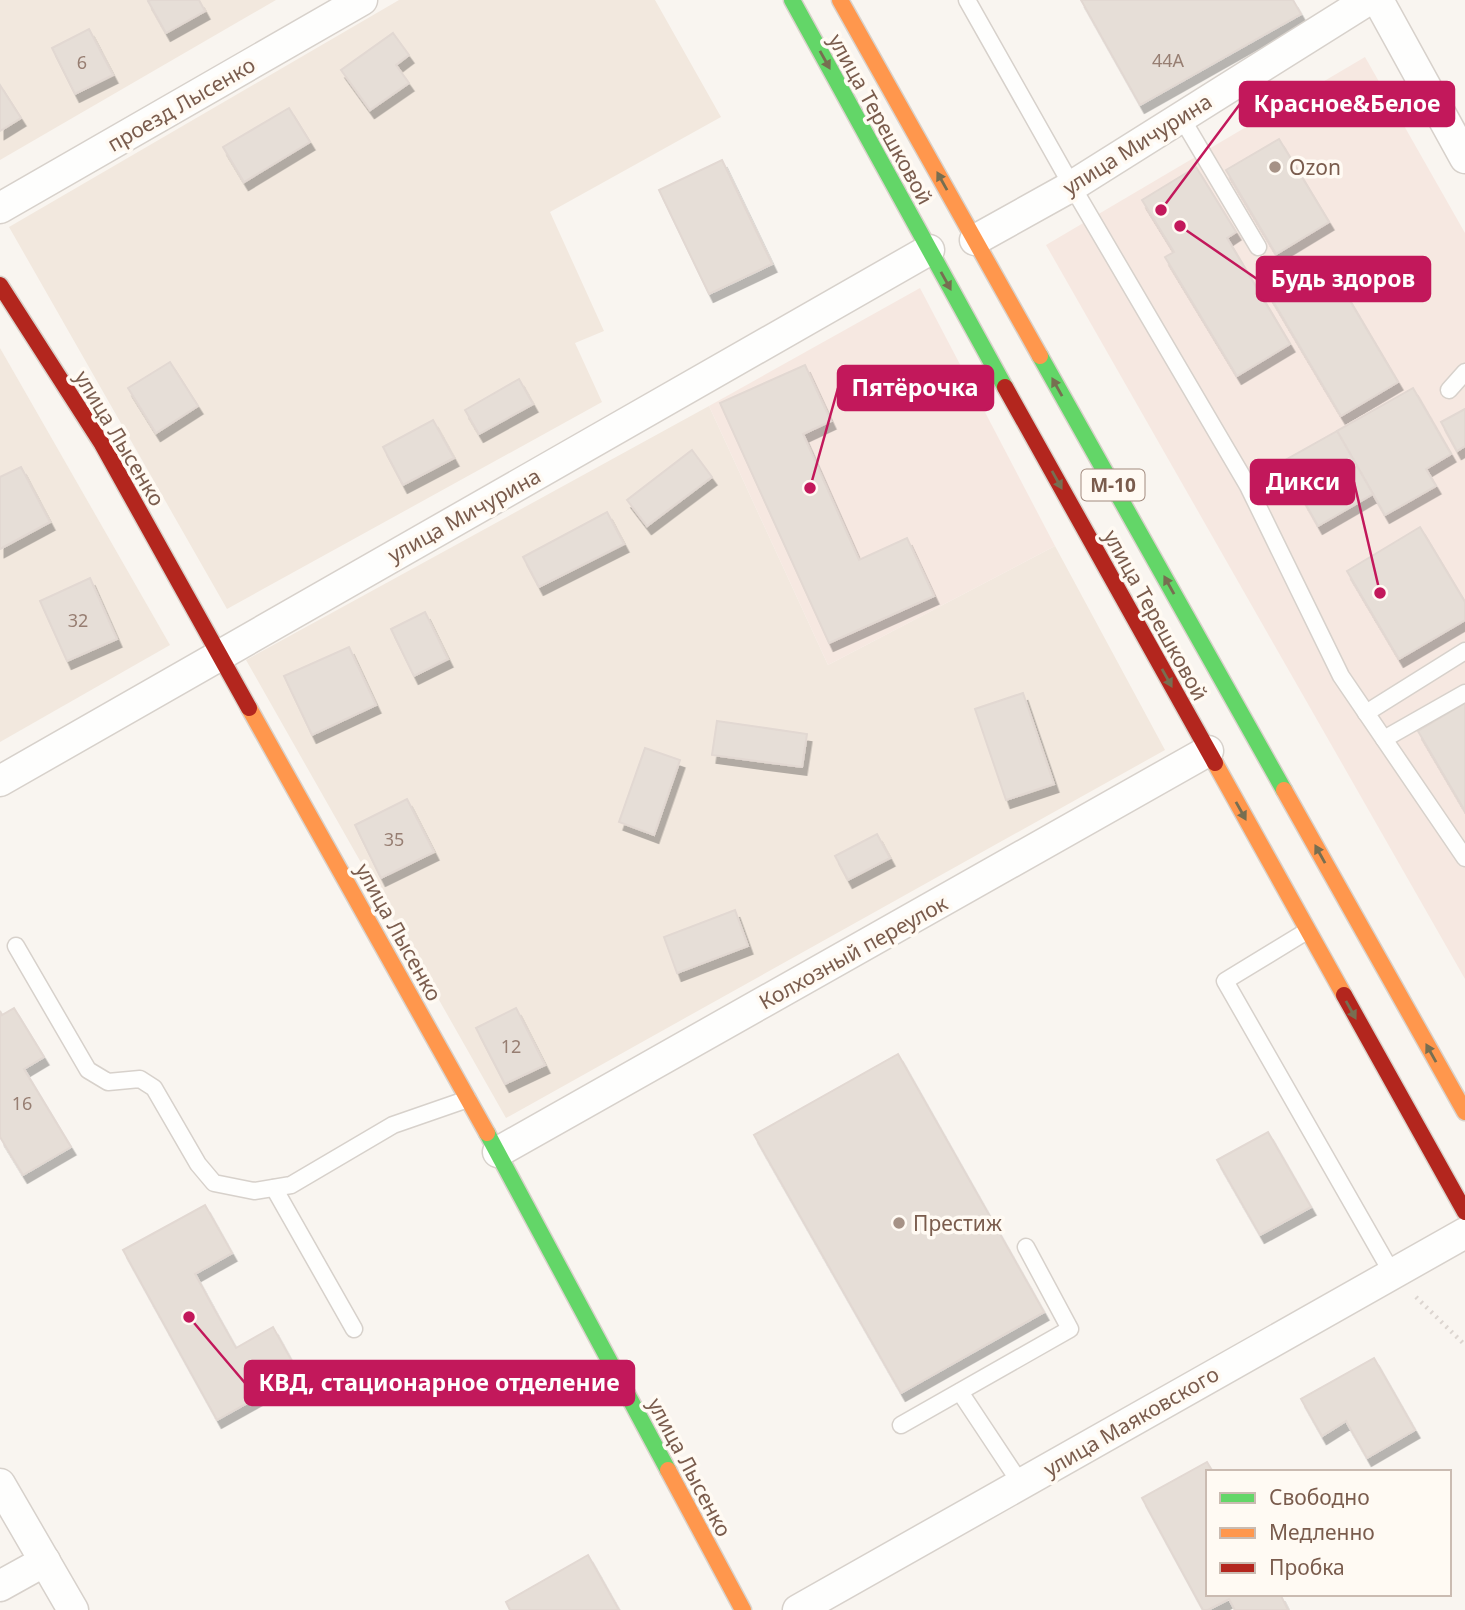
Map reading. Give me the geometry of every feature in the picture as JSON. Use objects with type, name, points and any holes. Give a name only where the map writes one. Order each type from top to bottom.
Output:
[{"type":"main road","name":"улица Терешковой","points":[[792,0],[1465,1212]]},
{"type":"main road","name":"улица Терешковой","points":[[840,0],[1465,1112]]},
{"type":"main road","name":"улица Лысенко","points":[[0,285],[102,444],[220,653],[498,1152],[743,1610]]},
{"type":"street","name":"проезд Лысенко","points":[[0,208],[362,0]]},
{"type":"street","name":"улица Мичурина","points":[[975,240],[1072,186],[1368,0]]},
{"type":"street","points":[[1378,0],[1465,158]]},
{"type":"street","name":"улица Мичурина","points":[[0,780],[929,250]]},
{"type":"street","name":"Колхозный переулок","points":[[498,1152],[1208,751]]},
{"type":"street","name":"улица Маяковского","points":[[798,1610],[1465,1234]]},
{"type":"street","points":[[0,1484],[73,1610]]},
{"type":"street","points":[[0,1586],[45,1561]]},
{"type":"lane","points":[[967,0],[1072,186],[1248,486],[1341,676],[1465,858]]},
{"type":"lane","points":[[1181,117],[1258,247]]},
{"type":"lane","points":[[1449,390],[1465,372]]},
{"type":"lane","points":[[1366,713],[1465,652]]},
{"type":"lane","points":[[1384,739],[1465,693]]},
{"type":"lane","points":[[1307,931],[1225,981],[1392,1273]]},
{"type":"lane","points":[[16,946],[88,1070],[108,1082],[140,1079],[154,1088],[198,1164],[214,1183],[254,1191],[291,1185],[393,1125],[468,1099]]},
{"type":"lane","points":[[274,1188],[355,1329]]},
{"type":"lane","points":[[901,1425],[1070,1329],[1026,1247]]},
{"type":"lane","points":[[960,1391],[1021,1484]]},
{"type":"path","points":[[1392,1273],[1465,1345]]},
{"type":"shaded area","points":[[0,0],[276,0],[0,160]]},
{"type":"shaded area","points":[[399,0],[655,0],[721,117],[550,212],[604,331],[575,343],[602,402],[227,609],[9,227]]},
{"type":"shaded area","points":[[1365,57],[1465,233],[1465,979],[1046,245]]},
{"type":"shaded area","points":[[920,288],[1055,546],[828,665],[709,406]]},
{"type":"shaded area","points":[[0,348],[170,645],[0,742]]},
{"type":"shaded area","points":[[709,406],[828,665],[1055,546],[1165,750],[506,1118],[246,660]]},
{"type":"building","points":[[199,0],[205,11],[166,33],[148,1]]},
{"type":"building","points":[[1081,0],[1293,0],[1301,14],[1140,105]]},
{"type":"building","points":[[89,29],[113,75],[75,94],[52,48]]},
{"type":"building","points":[[393,33],[409,55],[396,65],[409,83],[370,110],[341,70]]},
{"type":"building","points":[[0,85],[21,118],[0,131]]},
{"type":"building","points":[[289,108],[310,142],[244,182],[223,147]]},
{"type":"building","points":[[1279,139],[1329,222],[1276,254],[1226,170]]},
{"type":"building","points":[[722,160],[772,264],[709,294],[659,190]]},
{"type":"building","points":[[1196,167],[1236,232],[1227,238],[1290,344],[1237,376],[1165,257],[1174,252],[1142,200]]},
{"type":"building","points":[[1324,257],[1398,382],[1341,416],[1267,291]]},
{"type":"building","points":[[170,362],[198,406],[156,433],[128,388]]},
{"type":"building","points":[[805,365],[831,421],[803,434],[859,560],[907,538],[934,596],[829,643],[720,403]]},
{"type":"building","points":[[519,379],[533,404],[479,434],[465,410]]},
{"type":"building","points":[[1413,388],[1451,454],[1426,469],[1436,486],[1385,515],[1337,431]]},
{"type":"building","points":[[1465,409],[1465,446],[1457,451],[1441,422]]},
{"type":"building","points":[[433,420],[454,458],[403,485],[383,447]]},
{"type":"building","points":[[1337,431],[1373,494],[1318,526],[1282,462]]},
{"type":"building","points":[[692,450],[712,477],[647,526],[627,500]]},
{"type":"building","points":[[21,467],[50,522],[0,549],[0,477]]},
{"type":"building","points":[[607,512],[624,544],[539,587],[523,557]]},
{"type":"building","points":[[1420,527],[1465,602],[1465,620],[1399,659],[1347,571]]},
{"type":"building","points":[[90,578],[117,639],[67,661],[40,601]]},
{"type":"building","points":[[425,612],[448,659],[414,676],[391,629]]},
{"type":"building","points":[[349,647],[376,705],[312,735],[284,676]]},
{"type":"building","points":[[1023,693],[1054,784],[1006,800],[975,709]]},
{"type":"building","points":[[1465,703],[1465,811],[1418,731]]},
{"type":"building","points":[[717,721],[807,734],[802,767],[712,755]]},
{"type":"building","points":[[645,748],[680,760],[654,835],[619,822]]},
{"type":"building","points":[[407,799],[434,852],[381,878],[355,825]]},
{"type":"building","points":[[877,834],[890,858],[848,880],[835,856]]},
{"type":"building","points":[[735,910],[748,946],[677,973],[664,937]]},
{"type":"building","points":[[14,1008],[44,1057],[24,1069],[71,1147],[23,1175],[0,1137],[0,1011],[2,1015]]},
{"type":"building","points":[[516,1008],[545,1065],[505,1084],[476,1028]]},
{"type":"building","name":"Престиж","points":[[898,1054],[1044,1312],[901,1393],[754,1135]]},
{"type":"building","points":[[1268,1132],[1311,1207],[1260,1235],[1217,1160]]},
{"type":"building","points":[[205,1205],[232,1253],[195,1274],[213,1307],[236,1348],[273,1327],[299,1374],[217,1420],[123,1250]]},
{"type":"building","points":[[1374,1358],[1415,1430],[1367,1458],[1346,1421],[1322,1436],[1301,1399]]},
{"type":"building","points":[[1207,1462],[1212,1470],[1206,1470],[1206,1596],[1281,1596],[1288,1610],[1235,1610],[1229,1599],[1203,1610],[1142,1498]]},
{"type":"building","points":[[588,1555],[619,1610],[510,1610],[506,1602]]},
{"type":"traffic: fast","points":[[792,0],[1005,387]]},
{"type":"traffic: fast","points":[[1040,356],[1284,790]]},
{"type":"traffic: fast","points":[[487,1133],[668,1470]]},
{"type":"traffic: slow","points":[[840,0],[1040,356]]},
{"type":"traffic: slow","points":[[249,708],[487,1133]]},
{"type":"traffic: slow","points":[[1215,763],[1344,995]]},
{"type":"traffic: slow","points":[[1284,790],[1465,1112]]},
{"type":"traffic: slow","points":[[668,1470],[743,1610]]},
{"type":"traffic: jam","points":[[0,285],[102,444],[249,708]]},
{"type":"traffic: jam","points":[[1005,387],[1215,763]]},
{"type":"traffic: jam","points":[[1344,995],[1465,1212]]},
{"type":"place","name":"Ozon","points":[[1275,167]]},
{"type":"place","name":"Красное&Белое","points":[[1161,210]]},
{"type":"place","name":"Будь здоров","points":[[1180,226]]},
{"type":"place","name":"Пятёрочка","points":[[810,488]]},
{"type":"place","name":"Дикси","points":[[1380,593]]},
{"type":"place","name":"Престиж","points":[[899,1223]]},
{"type":"place","name":"КВД, стационарное отделение","points":[[189,1317]]}]
